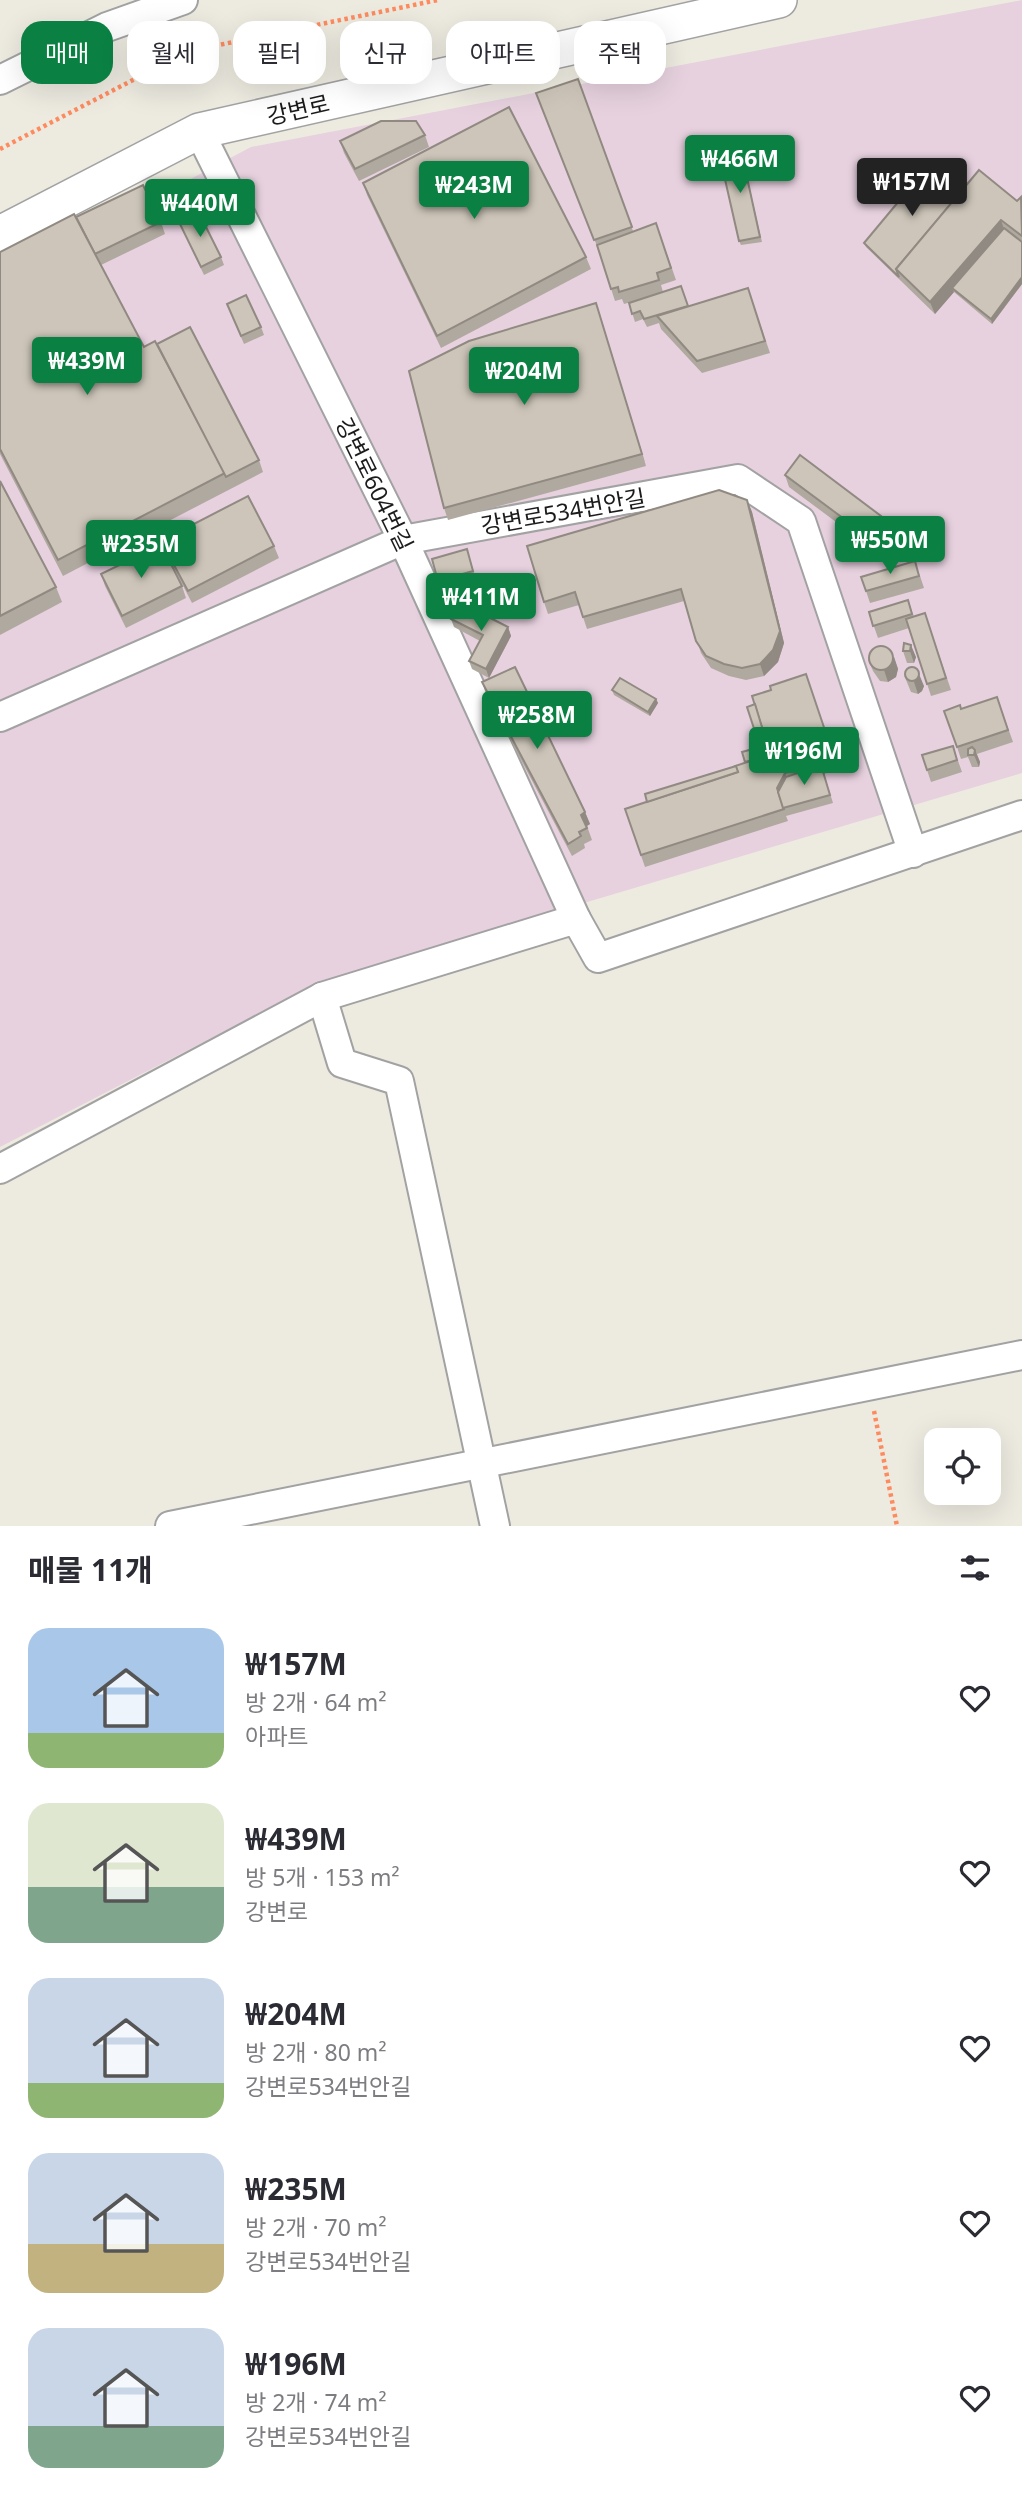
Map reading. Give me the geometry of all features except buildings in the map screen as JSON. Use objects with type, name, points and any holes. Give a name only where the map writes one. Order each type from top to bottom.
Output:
[{"type":"street","points":[[0,80],[107,27],[183,0]]},
{"type":"street","name":"강변로","points":[[0,234],[199,131],[779,0]]},
{"type":"street","name":"강변로604번길","points":[[199,131],[403,540],[576,919],[598,958],[913,853]]},
{"type":"street","name":"강변로534번안길","points":[[0,717],[403,540],[738,479],[801,521],[913,853]]},
{"type":"street","points":[[913,853],[1022,815]]},
{"type":"street","points":[[0,1168],[322,997],[576,919]]},
{"type":"street","points":[[322,997],[342,1063],[399,1081],[495,1526]]},
{"type":"street","points":[[170,1526],[1022,1355]]},
{"type":"path","points":[[0,149],[158,67],[209,47],[438,0]]},
{"type":"path","points":[[869,1386],[897,1526]]},
{"type":"shaded area","points":[[1022,0],[1022,773],[324,980],[0,1147],[0,280],[251,147],[581,84],[666,84],[666,68]]}]
